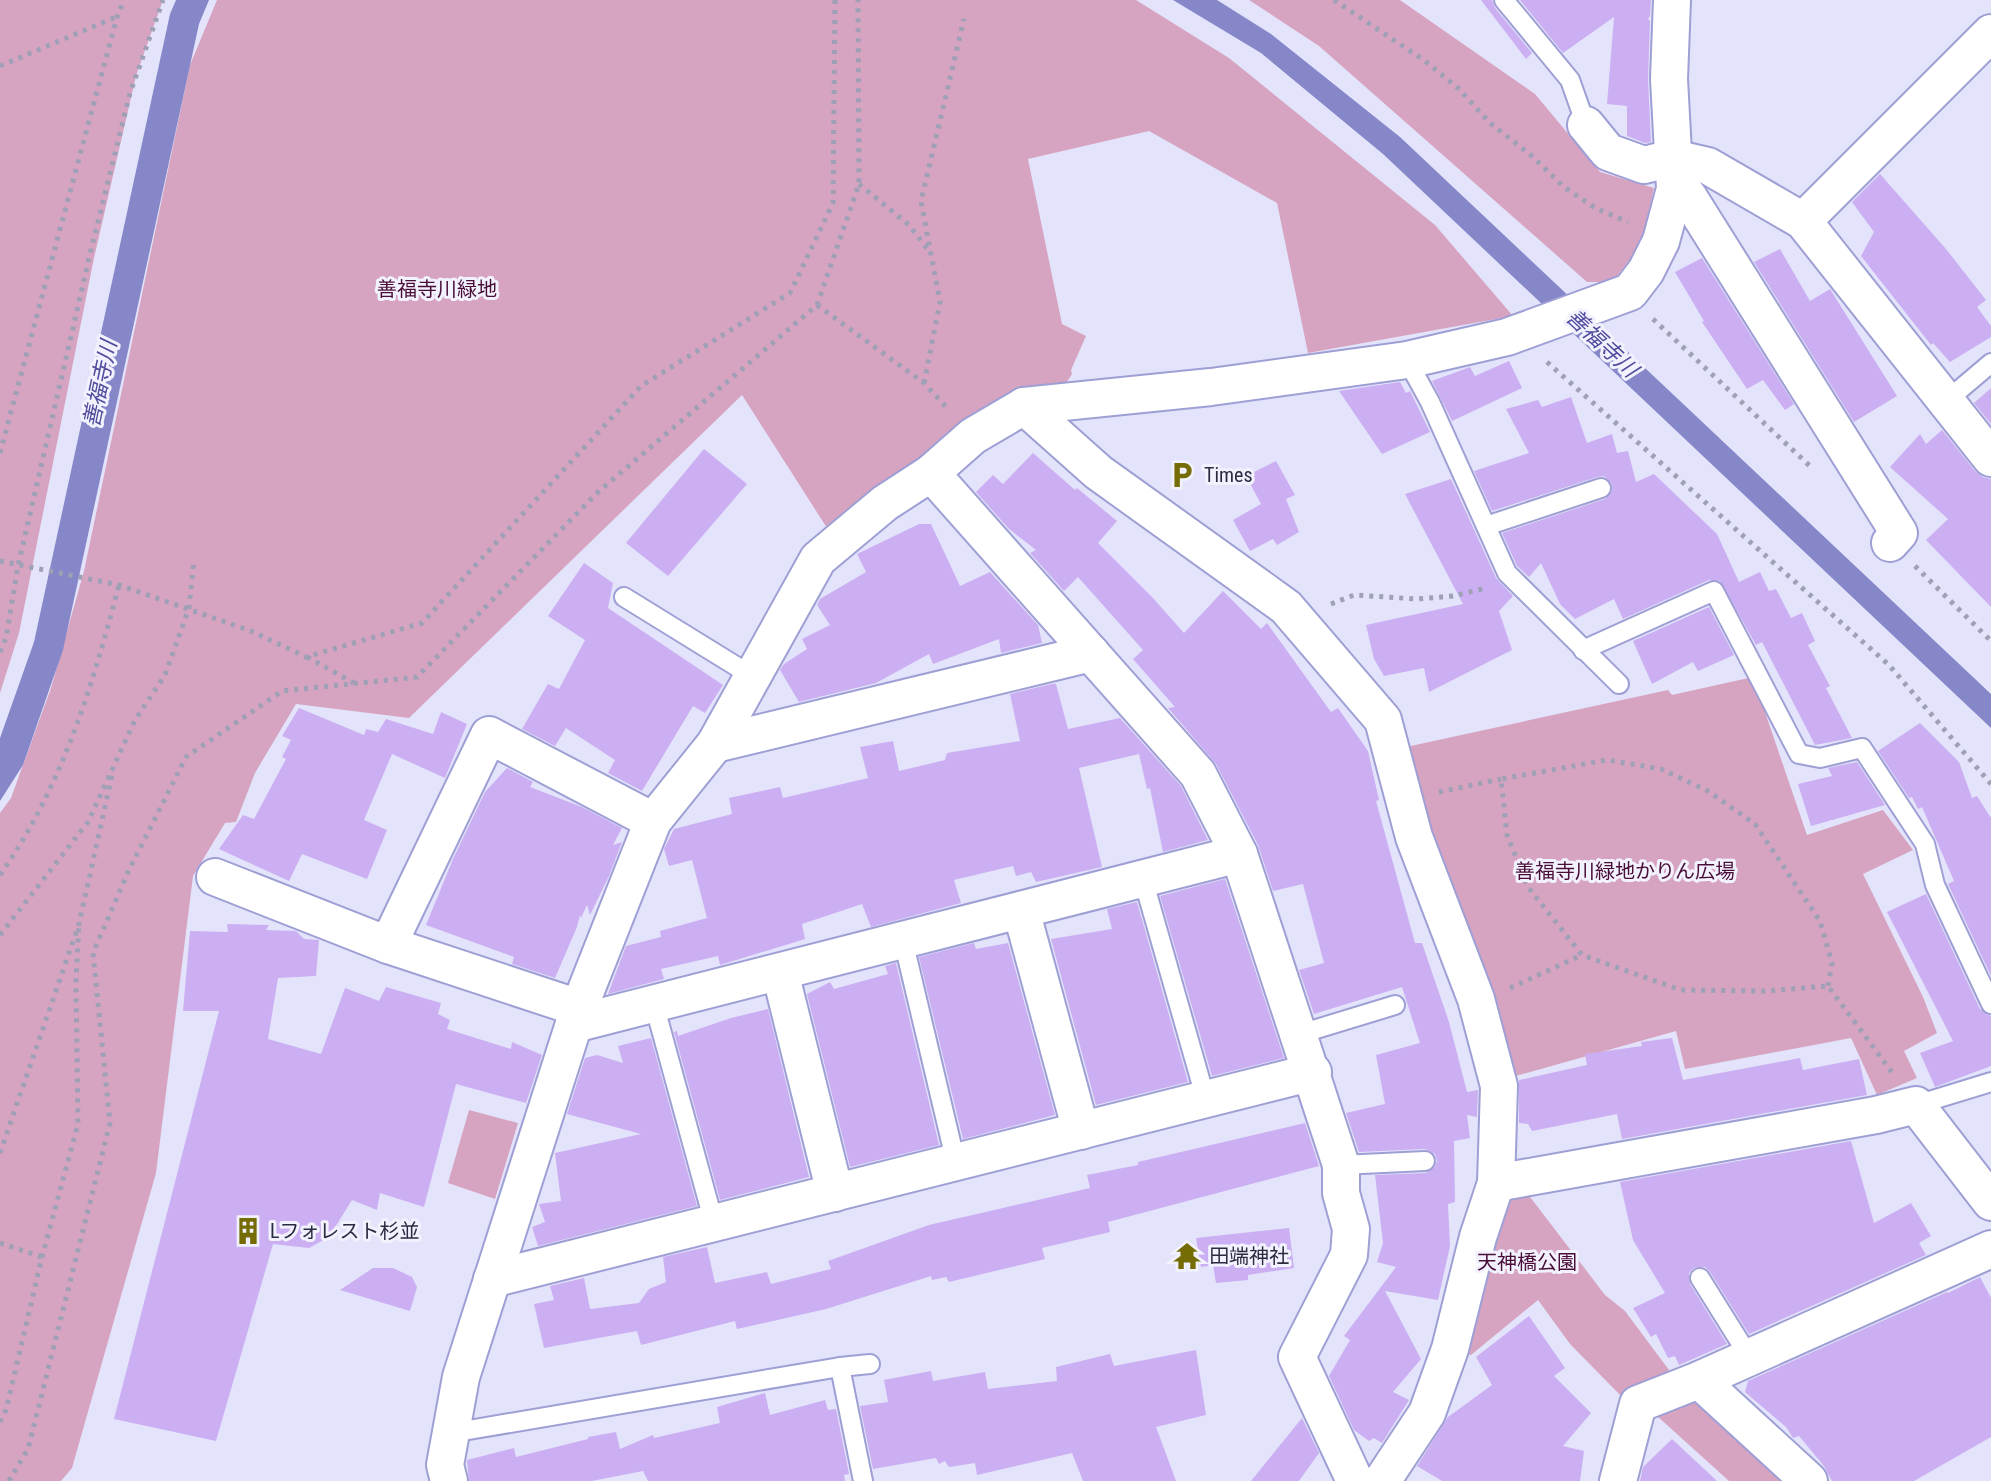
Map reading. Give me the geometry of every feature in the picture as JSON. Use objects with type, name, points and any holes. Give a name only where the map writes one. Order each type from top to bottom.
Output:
[{"type":"street","points":[[449,1481],[445,1465],[461,1377],[576,1016],[653,821],[715,744],[818,559],[885,503],[931,473],[973,436],[1024,406],[1211,387],[1407,360],[1517,333],[1630,292],[1646,271],[1661,241],[1674,174],[1669,79],[1672,0]]},
{"type":"street","points":[[1803,221],[1991,33]]},
{"type":"street","points":[[1586,125],[1608,152],[1674,174],[1708,166],[1803,221],[1991,458]]},
{"type":"street","points":[[1674,174],[1899,533],[1890,543]]},
{"type":"street","points":[[1024,406],[1098,472],[1286,607],[1383,720],[1414,837],[1476,999],[1499,1086],[1496,1183],[1478,1237],[1450,1349],[1427,1413],[1382,1481]]},
{"type":"street","points":[[931,473],[1198,774],[1239,854],[1341,1165],[1341,1193],[1351,1229],[1349,1255],[1297,1357],[1355,1481]]},
{"type":"street","points":[[715,744],[1091,653]]},
{"type":"street","points":[[388,945],[489,735],[653,821]]},
{"type":"street","points":[[215,877],[576,1016],[654,1004],[1239,854]]},
{"type":"street","points":[[1021,910],[1081,1131]]},
{"type":"street","points":[[780,972],[835,1193]]},
{"type":"street","points":[[492,1279],[1313,1072]]},
{"type":"street","points":[[1496,1183],[1876,1115],[1916,1105],[1991,1202]]},
{"type":"street","points":[[1618,1481],[1638,1404],[1750,1358],[1991,1249]]},
{"type":"street","points":[[1699,1380],[1809,1481]]},
{"type":"lane","points":[[1504,0],[1570,80],[1586,125]]},
{"type":"lane","points":[[1407,360],[1430,402],[1507,573],[1619,684]]},
{"type":"lane","points":[[1945,402],[1991,363]]},
{"type":"lane","points":[[1486,526],[1601,488]]},
{"type":"lane","points":[[1583,650],[1714,591],[1799,754],[1820,758],[1862,748],[1925,844],[1935,885],[1991,1004]]},
{"type":"lane","points":[[624,597],[752,676]]},
{"type":"lane","points":[[1143,879],[1206,1100]]},
{"type":"lane","points":[[903,940],[956,1163]]},
{"type":"lane","points":[[654,1004],[714,1223]]},
{"type":"lane","points":[[1300,1034],[1395,1005]]},
{"type":"lane","points":[[1916,1105],[1991,1082]]},
{"type":"lane","points":[[1341,1165],[1425,1161]]},
{"type":"lane","points":[[1700,1278],[1750,1358]]},
{"type":"lane","points":[[451,1433],[870,1364]]},
{"type":"lane","points":[[840,1367],[863,1481]]},
{"type":"path","points":[[0,453],[124,0]]},
{"type":"path","points":[[0,652],[6,638],[18,566],[130,93],[163,0]]},
{"type":"path","points":[[306,657],[422,623],[641,386],[790,293],[833,203],[835,0]]},
{"type":"path","points":[[9,1481],[28,1449],[110,1123],[93,953],[128,872],[186,757],[282,691],[417,677],[597,493],[817,305],[859,184],[858,0]]},
{"type":"path","points":[[1334,0],[1425,61],[1564,187],[1595,208],[1639,226]]},
{"type":"path","points":[[0,66],[117,17]]},
{"type":"path","points":[[924,383],[940,302],[921,201],[964,19]]},
{"type":"path","points":[[859,184],[909,225],[932,255]]},
{"type":"path","points":[[817,305],[924,383],[973,436]]},
{"type":"path","points":[[1517,333],[1889,665],[1991,784]]},
{"type":"path","points":[[0,935],[88,822],[135,720],[165,675],[189,608],[194,560]]},
{"type":"path","points":[[0,561],[119,585],[189,608],[251,631],[354,683]]},
{"type":"path","points":[[1296,618],[1354,595],[1417,599],[1453,596],[1514,580]]},
{"type":"path","points":[[0,875],[58,774],[91,690],[119,585]]},
{"type":"path","points":[[1404,798],[1607,760],[1661,769],[1708,791],[1755,824],[1820,921],[1832,963],[1828,986],[1916,1105]]},
{"type":"path","points":[[0,1153],[79,924],[114,765]]},
{"type":"path","points":[[1501,779],[1507,835],[1528,887],[1582,955],[1681,990],[1765,991],[1828,986]]},
{"type":"path","points":[[0,1422],[6,1410],[42,1257],[78,1124],[76,982],[79,924]]},
{"type":"path","points":[[1476,999],[1487,998],[1582,955]]},
{"type":"path","points":[[0,1243],[42,1257]]},
{"type":"green space","points":[[0,0],[163,0],[136,76],[94,258],[19,633],[0,693]]},
{"type":"green space","name":"善福寺川緑地","points":[[217,0],[1136,0],[1229,58],[1435,225],[1513,316],[1308,353],[1277,203],[1149,131],[1028,159],[1062,324],[1086,336],[1072,374],[1063,388],[1027,392],[868,494],[827,528],[742,395],[409,718],[296,704],[255,773],[236,822],[225,823],[193,876],[156,1173],[72,1468],[61,1481],[0,1481],[0,813],[11,798],[51,688],[84,571],[190,65]]},
{"type":"green space","points":[[1249,0],[1400,0],[1535,94],[1600,172],[1654,188],[1642,245],[1612,282],[1587,282],[1319,46]]},
{"type":"green space","name":"善福寺川緑地かりん広場","points":[[1753,677],[1807,835],[1883,810],[1913,850],[1863,874],[1923,997],[1937,1033],[1904,1051],[1917,1078],[1877,1095],[1851,1038],[1685,1069],[1676,1031],[1505,1079],[1406,747],[1668,690],[1672,695]]},
{"type":"green space","points":[[469,1110],[518,1123],[495,1199],[448,1183]]},
{"type":"green space","name":"天神橋公園","points":[[1524,1189],[1605,1295],[1625,1311],[1675,1378],[1624,1399],[1570,1344],[1538,1300],[1471,1355],[1466,1353],[1500,1201]]},
{"type":"green space","points":[[1688,1402],[1706,1403],[1793,1481],[1729,1481],[1657,1416]]},
{"type":"water","name":"善福寺川","points":[[176,0],[209,0],[199,24],[63,650],[23,765],[0,801],[0,738],[34,642],[170,14]]},
{"type":"water","name":"善福寺川","points":[[1173,0],[1217,0],[1271,34],[1400,137],[1991,694],[1991,728],[1383,154],[1261,53]]},
{"type":"building","points":[[1481,0],[1492,0],[1495,8],[1532,53],[1526,59]]},
{"type":"building","points":[[1520,0],[1651,0],[1648,80],[1651,142],[1645,143],[1627,136],[1627,106],[1607,104],[1614,17],[1563,53]]},
{"type":"building","points":[[1880,174],[1986,300],[1977,307],[1991,326],[1991,337],[1950,362],[1933,343],[1931,345],[1861,256],[1874,232],[1852,202]]},
{"type":"building","points":[[1780,249],[1810,301],[1830,289],[1897,396],[1854,422],[1754,262]]},
{"type":"building","points":[[1702,258],[1794,404],[1785,410],[1763,380],[1747,389],[1702,322],[1675,272]]},
{"type":"building","points":[[1509,361],[1522,388],[1452,421],[1432,381],[1470,367],[1475,376]]},
{"type":"building","points":[[1400,382],[1406,393],[1410,391],[1430,432],[1382,454],[1339,391]]},
{"type":"building","points":[[1991,388],[1991,424],[1974,403]]},
{"type":"building","points":[[1571,397],[1587,443],[1612,434],[1617,453],[1628,451],[1636,482],[1654,474],[1717,534],[1739,582],[1760,572],[1769,591],[1776,589],[1791,618],[1802,613],[1815,641],[1808,645],[1852,738],[1815,745],[1762,642],[1756,645],[1720,581],[1709,580],[1623,619],[1614,599],[1575,619],[1560,604],[1541,563],[1529,577],[1517,566],[1502,533],[1605,499],[1612,491],[1612,484],[1604,476],[1597,477],[1492,511],[1474,471],[1529,453],[1506,409],[1538,400],[1542,407]]},
{"type":"building","points":[[1942,430],[1975,471],[1991,479],[1991,607],[1926,540],[1948,519],[1890,467],[1920,434],[1926,444]]},
{"type":"building","points":[[704,449],[747,484],[668,576],[626,543]]},
{"type":"building","points":[[1033,453],[1117,521],[1098,543],[1184,633],[1223,591],[1261,629],[1267,623],[1331,712],[1338,708],[1368,751],[1379,800],[1376,801],[1415,943],[1422,943],[1449,1022],[1467,1092],[1478,1090],[1477,1117],[1467,1115],[1470,1138],[1454,1141],[1455,1202],[1448,1204],[1450,1246],[1438,1300],[1385,1291],[1421,1359],[1393,1392],[1409,1400],[1382,1443],[1374,1438],[1369,1441],[1354,1430],[1329,1376],[1350,1340],[1344,1336],[1396,1267],[1377,1262],[1383,1243],[1375,1175],[1426,1173],[1435,1167],[1437,1161],[1435,1154],[1425,1149],[1359,1152],[1346,1113],[1385,1104],[1376,1055],[1420,1043],[1402,987],[1314,1014],[1299,970],[1324,963],[1303,884],[1273,891],[1258,845],[1216,764],[1168,708],[1175,707],[1133,659],[1143,650],[1078,577],[1064,591],[1030,553],[1036,550],[1009,529],[976,492],[993,475],[1003,484]]},
{"type":"building","points":[[1276,461],[1295,495],[1286,499],[1299,532],[1277,545],[1273,539],[1250,551],[1233,520],[1261,504],[1246,476]]},
{"type":"building","points":[[1451,479],[1496,578],[1513,596],[1499,611],[1512,650],[1429,692],[1424,668],[1384,676],[1374,659],[1366,625],[1463,604],[1405,494]]},
{"type":"building","points":[[919,524],[931,524],[960,586],[990,572],[1038,625],[1042,643],[1001,653],[999,639],[933,664],[929,654],[876,683],[799,702],[780,670],[807,649],[802,639],[830,625],[817,605],[820,599],[866,572],[857,554]]},
{"type":"building","points":[[584,563],[613,583],[608,608],[723,685],[705,713],[693,706],[642,791],[608,773],[615,760],[566,728],[555,746],[522,729],[548,684],[559,689],[585,640],[548,616]]},
{"type":"building","points":[[1709,607],[1734,655],[1698,671],[1693,662],[1652,684],[1633,641]]},
{"type":"building","points":[[1056,684],[1068,729],[1120,718],[1181,786],[1208,840],[1163,852],[1150,788],[1147,789],[1139,754],[1079,768],[1102,867],[1036,882],[1031,872],[1016,876],[1013,866],[954,880],[961,903],[871,927],[862,904],[802,924],[805,939],[720,965],[718,956],[661,969],[664,979],[608,994],[626,946],[661,937],[660,931],[707,918],[692,860],[669,866],[664,849],[674,829],[732,814],[729,798],[780,787],[783,798],[868,778],[860,747],[893,741],[899,771],[945,760],[947,753],[1020,741],[1010,694]]},
{"type":"building","points":[[299,708],[364,735],[366,729],[378,732],[386,719],[433,734],[441,712],[467,724],[445,778],[392,754],[364,820],[387,830],[367,879],[302,854],[289,881],[219,849],[243,815],[254,819],[286,759],[282,757],[291,740],[282,736]]},
{"type":"building","points":[[1920,723],[1959,762],[1972,798],[1977,796],[1991,818],[1991,976],[1948,884],[1954,881],[1922,807],[1918,809],[1912,797],[1909,798],[1878,751]]},
{"type":"building","points":[[1857,762],[1885,805],[1811,826],[1798,784],[1832,776],[1828,768]]},
{"type":"building","points":[[507,768],[533,782],[530,787],[582,807],[622,828],[613,845],[622,842],[609,876],[590,915],[587,905],[581,918],[580,915],[555,978],[512,964],[514,957],[426,925],[485,792]]},
{"type":"building","points":[[1225,879],[1284,1058],[1212,1076],[1160,896]]},
{"type":"building","points":[[1926,894],[1980,1009],[1991,1016],[1991,1066],[1935,1087],[1920,1053],[1953,1041],[1887,912]]},
{"type":"building","points":[[1137,902],[1188,1082],[1096,1105],[1051,939],[1112,929],[1107,909]]},
{"type":"building","name":"Lフォレスト杉並","points":[[227,924],[269,925],[266,930],[296,931],[304,939],[319,940],[316,976],[278,978],[268,1039],[321,1054],[345,988],[379,1001],[386,987],[441,1003],[438,1014],[450,1020],[447,1029],[511,1049],[512,1042],[542,1055],[526,1103],[456,1084],[424,1207],[380,1193],[377,1210],[352,1200],[329,1237],[309,1248],[273,1244],[216,1441],[114,1419],[219,1011],[183,1011],[190,931],[228,932]]},
{"type":"building","points":[[974,943],[976,949],[1008,943],[1055,1115],[963,1139],[919,957]]},
{"type":"building","points":[[896,963],[939,1145],[850,1167],[807,994],[830,982],[834,989],[888,974],[885,966]]},
{"type":"building","points":[[768,1009],[809,1177],[720,1200],[674,1032],[677,1031],[678,1036]]},
{"type":"building","points":[[651,1038],[697,1206],[538,1246],[532,1227],[545,1222],[539,1204],[561,1201],[555,1153],[641,1134],[567,1114],[585,1058],[597,1055],[623,1063],[618,1046]]},
{"type":"building","points":[[1672,1038],[1683,1080],[1800,1058],[1803,1070],[1859,1059],[1867,1095],[1622,1139],[1617,1114],[1532,1131],[1528,1124],[1519,1123],[1519,1080],[1587,1065],[1585,1054],[1642,1046],[1641,1042]]},
{"type":"building","points":[[1305,1123],[1319,1166],[1108,1222],[1110,1232],[1042,1248],[1045,1259],[949,1282],[946,1277],[932,1280],[931,1276],[826,1309],[737,1329],[735,1321],[641,1345],[637,1331],[544,1348],[534,1304],[554,1300],[550,1286],[584,1278],[590,1309],[639,1303],[649,1289],[666,1282],[663,1257],[707,1247],[715,1283],[767,1272],[771,1284],[831,1269],[828,1261],[929,1225],[1090,1188],[1087,1175]]},
{"type":"building","points":[[1851,1141],[1874,1223],[1911,1203],[1931,1236],[1919,1243],[1926,1255],[1749,1334],[1710,1272],[1705,1267],[1694,1268],[1689,1273],[1690,1284],[1727,1344],[1679,1365],[1675,1356],[1668,1358],[1656,1334],[1651,1337],[1633,1308],[1665,1293],[1633,1240],[1620,1182]]},
{"type":"building","points":[[1289,1228],[1294,1268],[1248,1275],[1248,1280],[1216,1283],[1213,1265],[1201,1267],[1196,1238]]},
{"type":"building","points":[[373,1268],[393,1268],[412,1277],[417,1287],[410,1311],[340,1290]]},
{"type":"building","points":[[1980,1277],[1991,1298],[1991,1437],[1914,1481],[1832,1481],[1824,1466],[1799,1436],[1793,1438],[1786,1427],[1745,1392],[1748,1381]]},
{"type":"building","points":[[1529,1316],[1565,1368],[1554,1376],[1591,1413],[1563,1446],[1584,1451],[1580,1481],[1442,1481],[1417,1466],[1448,1417],[1492,1385],[1476,1357]]},
{"type":"building","points":[[1196,1350],[1206,1415],[1156,1427],[1176,1481],[1083,1481],[1072,1453],[977,1475],[975,1463],[949,1467],[945,1461],[939,1464],[936,1458],[873,1469],[860,1406],[888,1402],[884,1380],[931,1371],[933,1381],[985,1372],[988,1389],[1057,1381],[1056,1367],[1110,1354],[1114,1366]]},
{"type":"building","points":[[765,1393],[770,1415],[825,1400],[828,1410],[836,1409],[849,1474],[844,1475],[845,1481],[648,1481],[643,1471],[592,1481],[469,1481],[467,1460],[514,1448],[516,1457],[616,1432],[620,1449],[653,1435],[654,1438],[720,1423],[717,1407]]},
{"type":"building","points":[[1302,1418],[1319,1453],[1299,1481],[1251,1481]]},
{"type":"building","points":[[1672,1439],[1717,1481],[1640,1481],[1643,1467]]},
{"type":"place","name":"Times","points":[[1182,475]]},
{"type":"place","name":"Lフォレスト杉並","points":[[248,1231]]},
{"type":"place","name":"田端神社","points":[[1187,1256]]}]
